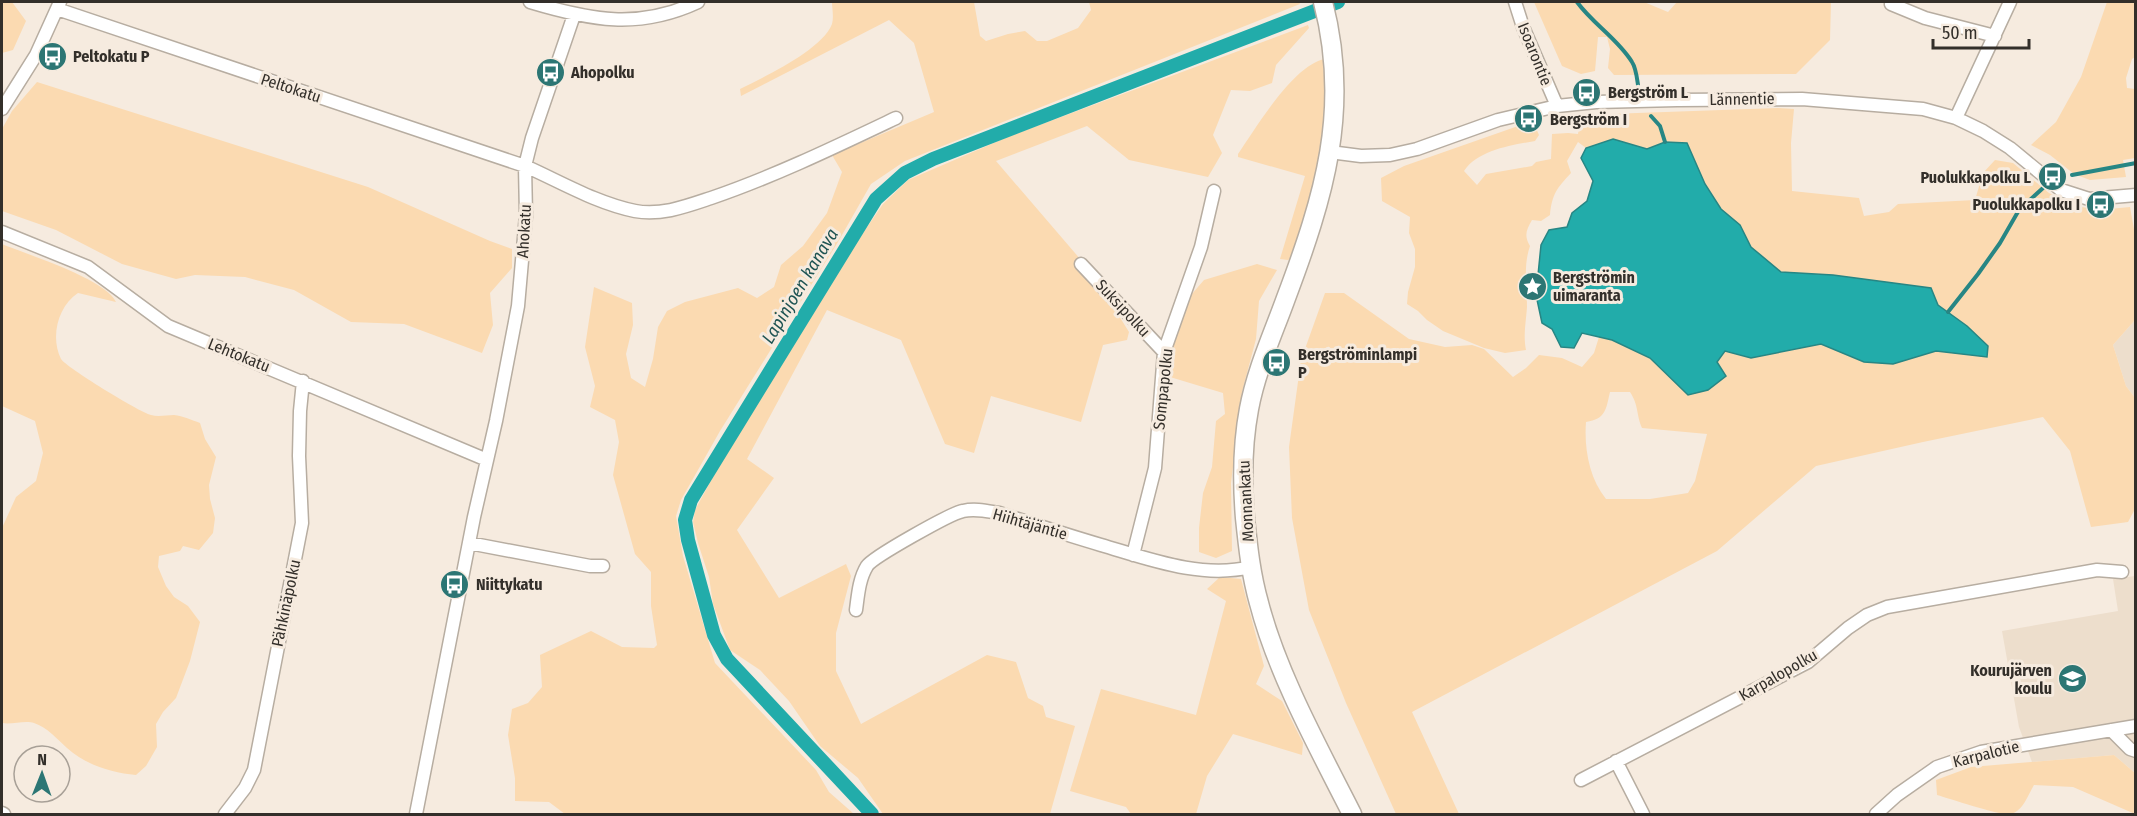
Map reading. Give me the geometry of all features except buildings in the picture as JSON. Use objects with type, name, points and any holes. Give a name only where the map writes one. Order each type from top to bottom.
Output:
[{"type":"main road","name":"Monnankatu","points":[[1325,10],[1336,83],[1336,111],[1330,152],[1315,216],[1258,375],[1249,409],[1243,449],[1242,487],[1251,567],[1259,605],[1278,660],[1352,814]]},
{"type":"street","points":[[530,2],[574,15],[624,20],[657,15],[698,2]]},
{"type":"street","name":"Isoarontie","points":[[1515,2],[1523,27],[1557,106]]},
{"type":"street","points":[[1956,118],[2010,2]]},
{"type":"street","points":[[1891,4],[1925,18],[1995,36]]},
{"type":"street","points":[[2,109],[36,55],[59,5]]},
{"type":"street","name":"Peltokatu","points":[[59,5],[525,166]]},
{"type":"street","name":"Ahokatu","points":[[488,456],[518,306],[526,215],[525,166],[532,138],[574,15]]},
{"type":"street","name":"Lännentie","points":[[1330,152],[1361,156],[1390,155],[1417,149],[1498,120],[1557,106],[1596,102],[1665,100],[1802,99],[1923,109],[1956,118],[2010,148],[2061,190],[2089,199],[2136,195]]},
{"type":"street","points":[[525,166],[604,202],[636,211],[666,211],[737,189],[800,163],[896,118]]},
{"type":"street","name":"Sompapolku","points":[[1133,555],[1155,468],[1164,352],[1201,247],[1214,191]]},
{"type":"street","name":"Lehtokatu","points":[[2,232],[88,267],[125,293],[147,313],[168,326],[488,456]]},
{"type":"street","name":"Suksipolku","points":[[1081,264],[1164,352]]},
{"type":"street","name":"Pähkinäpolku","points":[[225,814],[245,788],[254,770],[302,523],[299,444],[303,381]]},
{"type":"street","points":[[416,814],[488,456]]},
{"type":"street","name":"Hiihtäjäntie","points":[[856,610],[861,576],[869,563],[896,545],[961,511],[980,510],[999,513],[1133,555],[1191,569],[1239,570],[1251,567]]},
{"type":"street","points":[[469,543],[590,566],[603,566]]},
{"type":"street","name":"Karpalopolku","points":[[1581,780],[1808,662],[1848,628],[1867,615],[1887,607],[2097,570],[2122,572]]},
{"type":"street","name":"Karpalotie","points":[[1876,814],[1897,795],[1937,767],[1981,752],[2136,726]]},
{"type":"street","points":[[2111,730],[2130,749],[2136,751]]},
{"type":"street","points":[[1616,762],[1643,814]]},
{"type":"shaded area","points":[[2,2],[12,2],[26,21],[13,50],[2,53]]},
{"type":"shaded area","points":[[832,2],[974,2],[980,36],[986,41],[1025,31],[1037,41],[1047,41],[1078,28],[1091,10],[1089,2],[1299,2],[1300,4],[905,161],[871,184],[838,242],[720,431],[681,500],[676,516],[683,556],[715,663],[816,770],[829,792],[854,814],[565,814],[549,802],[515,801],[515,778],[508,735],[512,709],[528,703],[542,687],[540,655],[591,631],[622,647],[654,648],[657,645],[651,606],[651,572],[635,554],[613,475],[619,442],[615,420],[590,407],[595,386],[585,347],[594,287],[632,303],[633,325],[626,354],[631,378],[645,387],[653,359],[658,327],[667,311],[685,302],[738,288],[757,298],[774,287],[781,265],[803,246],[827,213],[842,172],[832,155],[934,112],[914,43],[889,20],[741,96],[740,89],[791,62],[826,34],[833,21]]},
{"type":"shaded area","points":[[1534,2],[1644,2],[1668,12],[1677,2],[1831,2],[1830,40],[1796,74],[1614,75],[1608,68],[1610,49],[1607,37],[1598,37],[1595,71],[1581,74],[1562,66]]},
{"type":"shaded area","points":[[2107,2],[2135,2],[2135,57],[2132,59],[2126,78],[2127,88],[2135,89],[2135,158],[2123,160],[2126,177],[2090,180],[2074,174],[2050,155],[2031,145],[2056,122],[2081,77]]},
{"type":"shaded area","points":[[1308,25],[1309,28],[1276,65],[1272,83],[1250,91],[1231,90],[1213,135],[1222,153],[1208,177],[1129,160],[1087,126],[996,161],[1093,274],[1129,332],[1127,340],[1103,345],[1081,422],[991,396],[974,453],[945,444],[901,340],[827,310],[747,459],[774,478],[737,530],[779,598],[846,564],[851,576],[836,633],[836,671],[861,724],[987,655],[1016,662],[1028,698],[1043,706],[1046,717],[1075,726],[1050,814],[883,814],[858,778],[820,746],[789,701],[760,670],[730,650],[713,604],[709,577],[693,522],[695,510],[726,453],[843,262],[883,204],[908,180],[1010,136]]},
{"type":"shaded area","points":[[1325,59],[1328,62],[1325,124],[1314,186],[1292,258],[1280,259],[1305,176],[1238,157],[1238,154],[1288,85],[1300,73]]},
{"type":"shaded area","points":[[37,82],[368,187],[512,249],[512,268],[490,293],[493,325],[482,353],[404,324],[351,322],[294,290],[245,277],[195,275],[176,279],[122,264],[56,230],[2,211],[2,129],[12,111]]},
{"type":"shaded area","points":[[1794,109],[1791,143],[1792,191],[1859,198],[1864,216],[1889,212],[1898,204],[1975,200],[1983,173],[1995,160],[2013,163],[2049,193],[2076,206],[2099,210],[2130,207],[2135,235],[2135,320],[2113,345],[2126,386],[2135,398],[2135,509],[2128,522],[2091,527],[2070,451],[2043,417],[1816,466],[1717,551],[1412,712],[1459,814],[1396,814],[1346,703],[1309,610],[1292,518],[1289,447],[1301,360],[1325,293],[1344,293],[1409,339],[1445,347],[1472,345],[1484,349],[1513,377],[1539,355],[1562,358],[1582,367],[1594,353],[1599,337],[1612,340],[1650,358],[1689,395],[1726,375],[1717,362],[1725,351],[1751,358],[1821,344],[1864,362],[1893,364],[1936,351],[1987,357],[1938,305],[1930,288],[1833,275],[1781,272],[1751,247],[1740,225],[1721,209],[1705,184],[1687,143],[1665,142],[1648,149],[1613,139],[1586,148],[1578,142],[1567,161],[1571,173],[1556,192],[1550,215],[1541,221],[1532,220],[1527,230],[1526,236],[1530,246],[1526,269],[1526,350],[1505,353],[1484,348],[1443,331],[1407,304],[1415,267],[1415,249],[1409,233],[1410,217],[1382,201],[1381,178],[1404,166],[1527,123],[1535,126],[1539,135],[1535,141],[1487,153],[1470,164],[1464,171],[1477,185],[1486,174],[1532,166],[1536,162],[1551,159],[1552,134],[1578,134],[1581,115]],"holes":[[[1610,392],[1630,392],[1642,428],[1707,434],[1695,481],[1688,493],[1650,499],[1606,499],[1600,491],[1589,462],[1586,422],[1601,416],[1606,408]]]},
{"type":"shaded area","points":[[2,244],[82,276],[109,293],[116,302],[78,293],[65,306],[56,332],[61,359],[144,412],[154,416],[174,415],[200,423],[205,439],[216,457],[209,485],[215,518],[213,533],[199,550],[183,546],[180,551],[159,556],[158,567],[166,586],[174,597],[188,606],[200,622],[190,661],[176,698],[156,724],[157,747],[146,766],[136,775],[109,770],[91,763],[72,752],[72,744],[63,744],[48,731],[34,723],[2,723],[2,528],[16,497],[36,481],[43,453],[35,421],[2,406]]},
{"type":"shaded area","points":[[1257,264],[1277,270],[1259,301],[1256,339],[1242,392],[1231,483],[1232,551],[1216,558],[1199,552],[1199,528],[1203,493],[1212,467],[1216,421],[1225,414],[1223,393],[1170,377],[1171,346],[1191,295],[1204,280]]},
{"type":"shaded area","points":[[2135,320],[2135,398],[2126,386],[2113,345]]},
{"type":"shaded area","name":"Kourujärven koulu","points":[[2135,576],[2135,773],[2114,755],[2032,762],[2019,727],[2002,631],[2118,611],[2113,579]]},
{"type":"shaded area","points":[[1220,577],[1241,579],[1264,666],[1256,684],[1282,701],[1303,743],[1302,755],[1233,734],[1207,776],[1196,814],[1131,814],[1126,807],[1070,791],[1101,689],[1196,715],[1226,601],[1207,589]]},
{"type":"shaded area","points":[[2114,755],[2135,773],[2135,814],[2073,787],[2034,785],[2022,806],[2011,814],[1986,810],[1937,795],[1936,780],[1971,767]]},
{"type":"water","points":[[1613,139],[1647,149],[1665,142],[1687,143],[1705,184],[1721,209],[1740,225],[1751,247],[1781,272],[1833,275],[1931,288],[1938,305],[1967,326],[1988,346],[1987,357],[1936,351],[1893,364],[1864,362],[1821,344],[1751,358],[1725,351],[1717,362],[1726,376],[1708,390],[1688,395],[1650,358],[1612,340],[1582,333],[1574,348],[1561,347],[1552,329],[1542,323],[1536,295],[1541,245],[1549,230],[1567,227],[1572,213],[1587,201],[1593,181],[1581,158],[1586,148]]},
{"type":"waterway","name":"Lapinjoen kanava","points":[[872,814],[727,659],[714,635],[688,540],[685,520],[691,500],[876,199],[905,173],[933,159],[1338,2]]},
{"type":"waterway","points":[[1577,2],[1632,62],[1638,85]]},
{"type":"waterway","points":[[1651,116],[1660,126],[1665,142]]},
{"type":"waterway","points":[[2072,175],[2136,163]]},
{"type":"waterway","points":[[1948,312],[2000,243],[2019,210],[2043,188]]},
{"type":"place","name":"Peltokatu P","points":[[52,56]]},
{"type":"place","name":"Ahopolku","points":[[550,72]]},
{"type":"place","name":"Bergström L","points":[[1587,92]]},
{"type":"place","name":"Bergström I","points":[[1529,119]]},
{"type":"place","name":"Puolukkapolku L","points":[[2052,177]]},
{"type":"place","name":"Puolukkapolku I","points":[[2101,204]]},
{"type":"place","name":"Bergströmin uimaranta","points":[[1532,286]]},
{"type":"place","name":"Bergströminlampi P","points":[[1277,363]]},
{"type":"place","name":"Niittykatu","points":[[455,584]]},
{"type":"place","name":"Kourujärven koulu","points":[[2073,679]]}]
